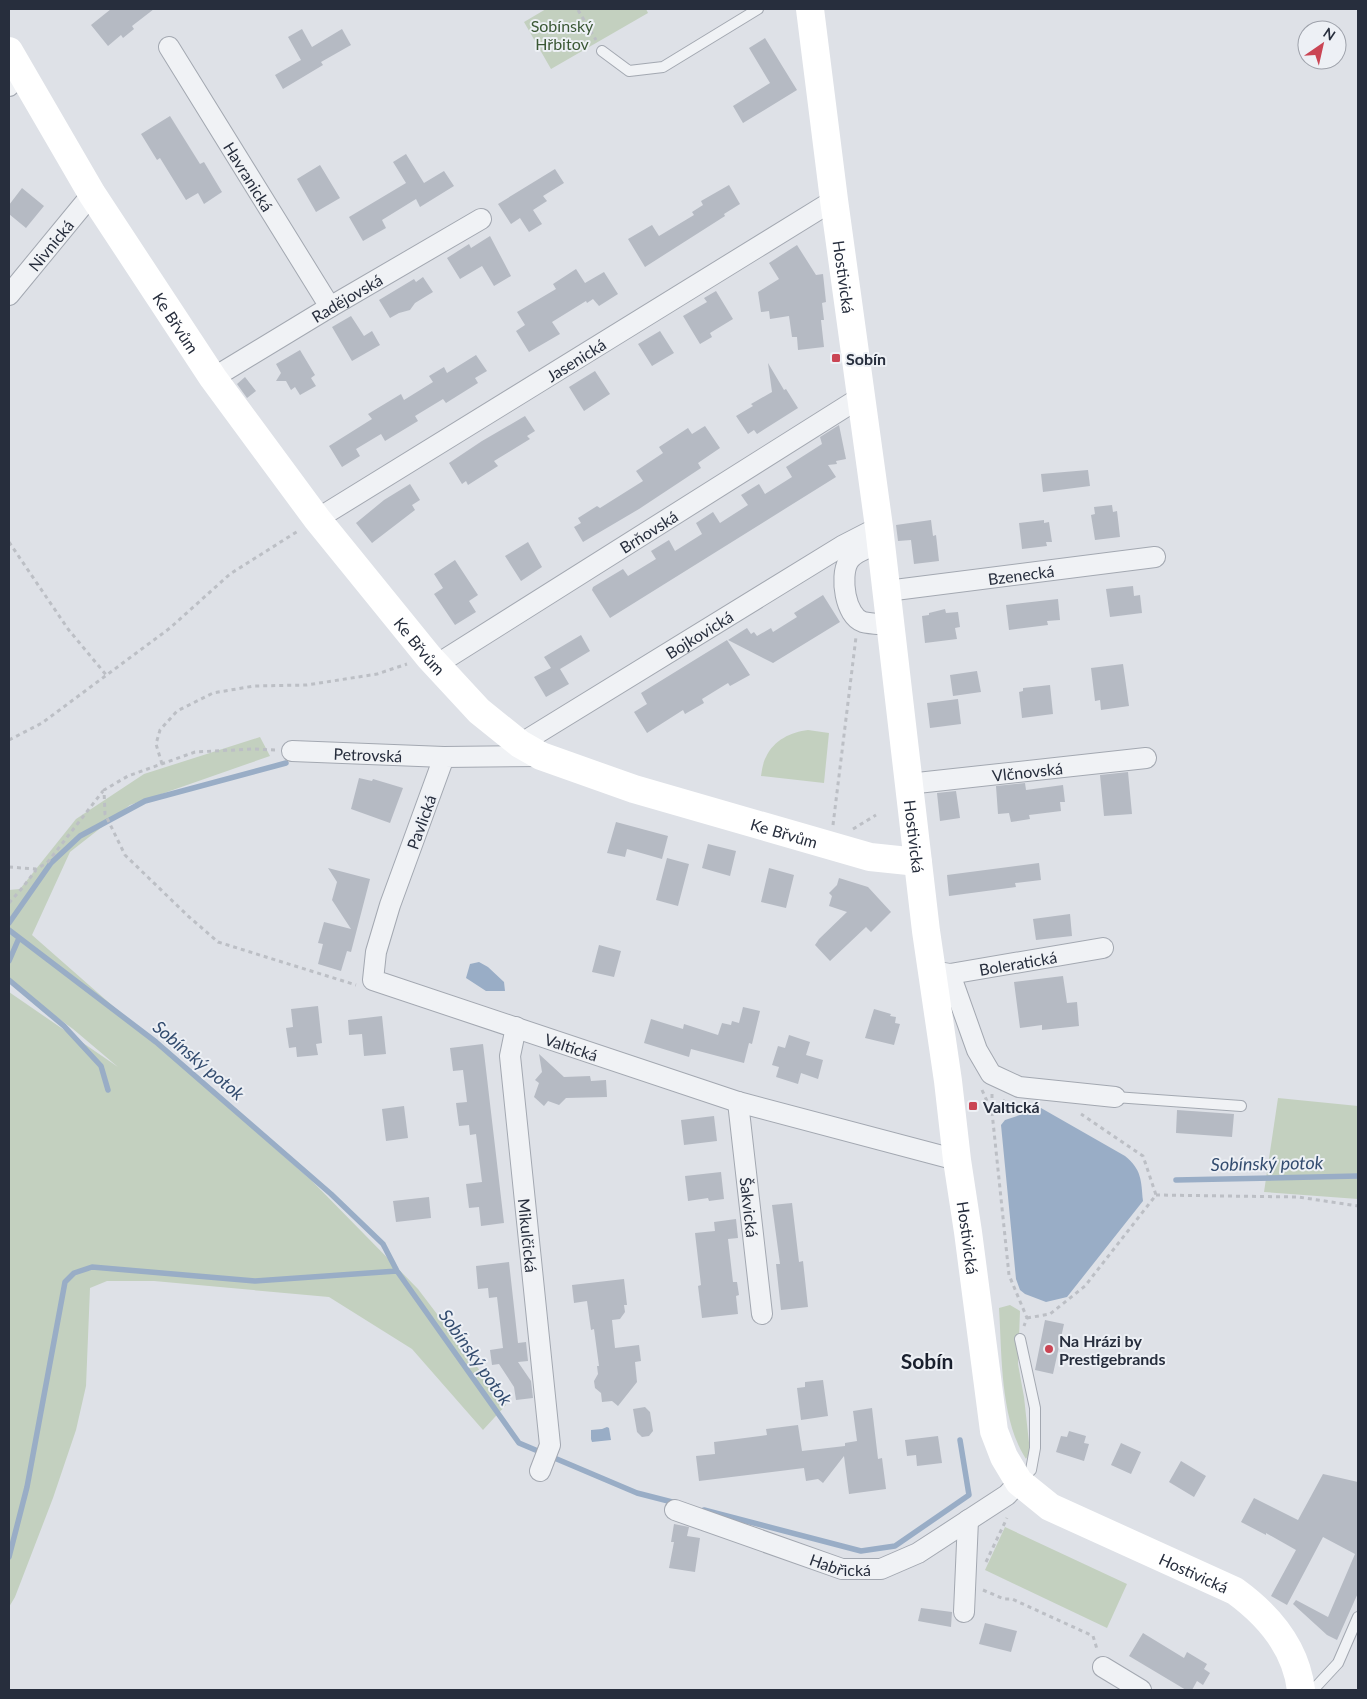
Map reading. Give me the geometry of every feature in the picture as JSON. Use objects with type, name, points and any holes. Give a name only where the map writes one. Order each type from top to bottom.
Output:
[{"type":"street","name":"Hostivická","points":[[810,9],[880,535],[918,862],[941,973],[948,1081],[957,1160],[994,1431],[1004,1457],[1018,1482],[1050,1507],[1235,1591],[1253,1604],[1267,1619],[1292,1654],[1302,1690]]},
{"type":"street","name":"Havranická","points":[[169,46],[330,307]]},
{"type":"street","name":"Ke Břvům","points":[[13,70],[213,378],[318,519],[432,661],[479,711],[531,750],[634,789],[870,857],[918,862]]},
{"type":"street","name":"Nivnická","points":[[9,295],[92,194]]},
{"type":"street","name":"Jasenická","points":[[318,519],[834,200]]},
{"type":"street","name":"Radějovská","points":[[213,378],[481,218]]},
{"type":"street","name":"Brňovská","points":[[432,661],[861,397]]},
{"type":"street","points":[[880,535],[848,561],[844,575],[848,603],[853,614],[862,622],[890,625]]},
{"type":"street","name":"Bojkovická","points":[[531,750],[833,551],[880,535]]},
{"type":"street","name":"Bzenecká","points":[[887,592],[1155,557]]},
{"type":"street","points":[[444,757],[531,750]]},
{"type":"street","name":"Petrovská","points":[[292,751],[444,757]]},
{"type":"street","name":"Pavlická","points":[[374,980],[376,952],[390,905],[444,757]]},
{"type":"street","name":"Vlčnovská","points":[[908,784],[1146,758]]},
{"type":"street","name":"Boleratická","points":[[941,973],[1104,948]]},
{"type":"street","name":"Hostivická","points":[[941,973],[977,1050],[986,1081]]},
{"type":"street","name":"Valtická","points":[[374,980],[738,1102],[957,1160]]},
{"type":"street","name":"Mikulčická","points":[[516,1028],[510,1056],[550,1445],[540,1471]]},
{"type":"street","points":[[986,1081],[1018,1087],[1115,1097]]},
{"type":"street","name":"Šakvická","points":[[738,1102],[762,1314]]},
{"type":"street","name":"Habřická","points":[[675,1510],[842,1569],[881,1569],[918,1553],[1007,1495],[1018,1482]]},
{"type":"street","points":[[964,1612],[968,1520]]},
{"type":"street","points":[[1103,1667],[1141,1690]]},
{"type":"lane","points":[[602,51],[629,70],[663,67],[758,9]]},
{"type":"lane","points":[[1115,1097],[1241,1106]]},
{"type":"lane","points":[[1018,1482],[1031,1470],[1035,1448],[1035,1408],[1020,1339]]},
{"type":"lane","points":[[1313,1690],[1338,1663],[1358,1617]]},
{"type":"path","points":[[578,10],[602,51]]},
{"type":"path","points":[[9,740],[42,723],[107,676],[170,628],[230,574],[318,519]]},
{"type":"path","points":[[9,542],[68,629],[107,676]]},
{"type":"path","points":[[832,829],[856,630]]},
{"type":"path","points":[[162,764],[156,744],[160,730],[177,711],[213,693],[254,686],[307,685],[368,676],[432,661]]},
{"type":"path","points":[[9,903],[36,869],[47,863],[104,790],[128,776],[195,752],[253,749],[292,751]]},
{"type":"path","points":[[104,790],[105,814],[125,856],[218,942],[358,985],[374,980]]},
{"type":"path","points":[[850,830],[876,815]]},
{"type":"path","points":[[9,867],[36,869]]},
{"type":"path","points":[[986,1081],[992,1112]]},
{"type":"path","points":[[986,1081],[992,1112],[1009,1275],[1027,1318],[1020,1339]]},
{"type":"path","points":[[992,1112],[1018,1087]]},
{"type":"path","points":[[1073,1110],[1082,1114],[1143,1156],[1156,1195]]},
{"type":"path","points":[[1027,1318],[1050,1314],[1085,1286],[1156,1195]]},
{"type":"path","points":[[1156,1195],[1298,1197],[1358,1206]]},
{"type":"path","points":[[982,1570],[1003,1527]]},
{"type":"path","points":[[983,1590],[1004,1599],[1012,1599],[1093,1636],[1103,1667]]},
{"type":"green space","name":"Sobínský Hřbitov","points":[[546,9],[646,9],[648,13],[551,69],[524,22]]},
{"type":"green space","points":[[808,730],[829,733],[824,783],[761,776],[769,751],[778,742],[789,735]]},
{"type":"green space","points":[[260,737],[270,756],[130,805],[70,852],[32,935],[312,1181],[418,1289],[506,1405],[483,1430],[412,1349],[329,1297],[154,1281],[107,1281],[90,1288],[86,1386],[76,1430],[53,1498],[15,1597],[9,1607],[9,992],[118,1067],[73,1029],[9,982],[9,890],[20,889],[76,819],[144,774]]},
{"type":"green space","points":[[1278,1098],[1358,1106],[1358,1199],[1264,1192]]},
{"type":"green space","points":[[1010,1305],[1020,1311],[1018,1364],[1030,1452],[1026,1459],[1017,1443],[1011,1425],[1004,1386],[999,1308]]},
{"type":"green space","points":[[1005,1527],[1127,1584],[1107,1628],[985,1570]]},
{"type":"water","points":[[479,962],[488,967],[504,982],[505,991],[486,991],[466,978],[470,964]]},
{"type":"water","points":[[1041,1108],[1131,1161],[1140,1176],[1143,1201],[1067,1297],[1046,1302],[1025,1294],[1020,1290],[1016,1279],[1001,1125],[1005,1120]]},
{"type":"water","points":[[609,1428],[611,1440],[592,1442],[591,1430]]},
{"type":"building","points":[[111,9],[154,9],[132,26],[134,29],[123,38],[121,35],[108,46],[91,25]]},
{"type":"building","points":[[302,29],[312,47],[342,29],[351,45],[321,62],[323,65],[283,89],[275,75],[301,60],[288,37]]},
{"type":"building","points":[[765,38],[797,90],[743,123],[733,106],[770,83],[749,48]]},
{"type":"building","points":[[170,116],[200,164],[204,162],[222,192],[204,204],[198,193],[186,200],[160,158],[157,160],[141,134]]},
{"type":"building","points":[[406,154],[424,183],[444,171],[454,186],[420,207],[416,199],[382,220],[386,228],[363,241],[349,217],[406,183],[393,162]]},
{"type":"building","points":[[320,165],[340,198],[316,212],[297,179]]},
{"type":"building","points":[[555,169],[564,183],[543,196],[547,201],[533,210],[542,224],[529,232],[520,218],[511,224],[498,204]]},
{"type":"building","points":[[729,185],[740,204],[724,214],[725,216],[645,267],[628,239],[652,225],[659,236],[694,215],[692,212],[703,205],[701,201]]},
{"type":"building","points":[[22,188],[44,206],[26,228],[9,214],[9,205]]},
{"type":"building","points":[[490,236],[511,276],[494,286],[482,266],[460,279],[447,258],[469,244],[471,248]]},
{"type":"building","points":[[797,245],[816,275],[823,274],[826,302],[822,303],[824,320],[821,320],[824,347],[798,350],[797,337],[792,337],[789,316],[770,319],[769,311],[761,312],[758,292],[779,279],[769,263]]},
{"type":"building","points":[[576,269],[585,283],[604,272],[618,294],[599,306],[593,299],[587,303],[586,301],[552,322],[560,334],[529,352],[516,331],[525,325],[517,312],[556,289],[553,284]]},
{"type":"building","points":[[423,277],[433,292],[415,303],[410,310],[390,318],[379,300],[414,279],[416,282]]},
{"type":"building","points":[[716,291],[733,319],[710,333],[712,337],[700,344],[683,316],[707,302],[704,298]]},
{"type":"building","points":[[351,316],[364,336],[372,331],[380,345],[352,361],[332,327]]},
{"type":"building","points":[[660,331],[674,353],[652,366],[638,344]]},
{"type":"building","points":[[300,350],[315,375],[311,378],[316,386],[300,395],[295,387],[291,390],[286,381],[276,381],[281,373],[276,364]]},
{"type":"building","points":[[476,355],[487,371],[475,378],[478,383],[446,403],[443,399],[415,416],[418,421],[385,441],[381,434],[356,449],[360,456],[342,467],[329,446],[372,419],[368,414],[401,394],[404,400],[433,382],[429,376],[444,367],[447,373]]},
{"type":"building","points":[[768,363],[784,390],[786,389],[798,408],[757,434],[754,430],[748,434],[736,416],[753,406],[751,404],[772,392]]},
{"type":"building","points":[[595,371],[610,394],[584,411],[569,387]]},
{"type":"building","points":[[245,377],[256,391],[247,398],[237,384]]},
{"type":"building","points":[[525,416],[535,431],[527,436],[530,439],[494,461],[498,466],[468,485],[466,481],[462,484],[449,463]]},
{"type":"building","points":[[839,425],[846,459],[836,461],[837,464],[828,465],[836,477],[610,618],[592,590],[593,587],[623,569],[628,576],[656,559],[651,551],[669,540],[675,551],[702,534],[696,523],[713,512],[720,523],[748,505],[741,495],[759,484],[765,494],[792,477],[786,467],[822,444],[820,437]]},
{"type":"building","points":[[705,426],[720,448],[698,463],[701,468],[639,509],[583,542],[574,527],[581,523],[578,518],[597,506],[600,508],[643,481],[636,471],[663,453],[659,447],[688,428],[692,434]]},
{"type":"building","points":[[1088,470],[1090,486],[1043,492],[1041,474]]},
{"type":"building","points":[[410,484],[420,500],[412,505],[415,510],[372,543],[356,523],[384,500]]},
{"type":"building","points":[[1112,505],[1113,512],[1117,511],[1120,537],[1095,540],[1091,515],[1095,514],[1094,507]]},
{"type":"building","points":[[931,520],[933,536],[936,535],[939,561],[914,564],[911,540],[898,541],[896,525]]},
{"type":"building","points":[[1044,520],[1044,523],[1049,522],[1052,542],[1046,542],[1047,546],[1022,549],[1019,523]]},
{"type":"building","points":[[528,542],[542,567],[521,581],[505,556]]},
{"type":"building","points":[[455,560],[478,595],[469,601],[476,612],[455,625],[434,594],[443,588],[434,574]]},
{"type":"building","points":[[1133,586],[1134,596],[1140,595],[1142,613],[1110,617],[1106,589]]},
{"type":"building","points":[[823,595],[840,622],[773,663],[728,640],[747,628],[751,634],[754,632],[757,636],[771,628],[773,632],[797,617],[794,613]]},
{"type":"building","points":[[1058,599],[1060,620],[1047,621],[1048,625],[1009,630],[1006,605]]},
{"type":"building","points":[[945,609],[946,613],[958,612],[960,627],[955,628],[957,639],[925,643],[922,616]]},
{"type":"building","points":[[581,635],[590,651],[560,669],[569,684],[546,697],[534,677],[551,668],[544,657]]},
{"type":"building","points":[[727,640],[750,675],[730,686],[728,683],[702,699],[704,703],[685,714],[683,710],[647,733],[634,712],[647,704],[641,693]]},
{"type":"building","points":[[1123,664],[1129,706],[1101,710],[1100,700],[1095,701],[1091,668]]},
{"type":"building","points":[[977,671],[981,692],[953,696],[950,675]]},
{"type":"building","points":[[1050,685],[1053,714],[1022,718],[1019,692],[1023,691],[1023,688]]},
{"type":"building","points":[[958,699],[961,724],[930,728],[927,703]]},
{"type":"building","points":[[1128,772],[1132,814],[1104,816],[1100,775]]},
{"type":"building","points":[[359,778],[372,781],[373,779],[403,788],[390,823],[351,809]]},
{"type":"building","points":[[1025,783],[1026,790],[1063,785],[1065,802],[1060,802],[1061,811],[1029,815],[1030,819],[1011,822],[1009,813],[998,814],[996,786]]},
{"type":"building","points":[[956,791],[960,818],[940,821],[937,793]]},
{"type":"building","points":[[616,822],[668,836],[662,859],[627,849],[625,857],[607,853]]},
{"type":"building","points":[[708,844],[736,851],[730,876],[702,868]]},
{"type":"building","points":[[667,858],[689,864],[678,906],[656,900]]},
{"type":"building","points":[[1039,863],[1041,880],[1015,883],[1016,887],[949,896],[947,875]]},
{"type":"building","points":[[328,868],[370,879],[351,952],[347,951],[341,971],[318,964],[323,944],[318,943],[324,922],[351,929],[332,900],[337,882]]},
{"type":"building","points":[[769,868],[794,875],[786,908],[761,902]]},
{"type":"building","points":[[839,878],[868,887],[891,912],[871,932],[866,927],[830,961],[815,945],[847,912],[829,906],[832,896],[829,893],[837,885]]},
{"type":"building","points":[[1070,914],[1072,936],[1036,940],[1033,919]]},
{"type":"building","points":[[599,945],[621,951],[614,977],[592,972]]},
{"type":"building","points":[[1063,976],[1067,1003],[1077,1002],[1079,1026],[1042,1030],[1042,1025],[1020,1028],[1014,982]]},
{"type":"building","points":[[318,1006],[322,1043],[316,1044],[318,1055],[297,1057],[296,1047],[289,1048],[286,1028],[293,1027],[291,1009]]},
{"type":"building","points":[[743,1007],[760,1011],[752,1044],[749,1043],[744,1063],[691,1049],[689,1057],[644,1043],[651,1019],[683,1029],[684,1024],[718,1035],[722,1023],[731,1025],[732,1021],[739,1023]]},
{"type":"building","points":[[874,1009],[891,1014],[890,1016],[896,1017],[895,1023],[900,1024],[894,1045],[865,1038]]},
{"type":"building","points":[[382,1016],[386,1054],[364,1056],[362,1034],[349,1035],[348,1020]]},
{"type":"building","points":[[789,1035],[810,1042],[806,1055],[823,1060],[818,1079],[801,1073],[798,1084],[776,1077],[779,1067],[772,1065],[778,1046],[785,1048]]},
{"type":"building","points":[[483,1044],[504,1223],[481,1226],[479,1207],[469,1208],[466,1184],[482,1182],[476,1134],[470,1135],[469,1125],[459,1126],[456,1103],[467,1102],[463,1070],[453,1071],[450,1048]]},
{"type":"building","points":[[539,1054],[564,1077],[590,1076],[591,1081],[606,1080],[607,1097],[566,1098],[559,1105],[548,1101],[544,1106],[534,1097],[539,1083],[535,1080],[542,1072]]},
{"type":"building","points":[[404,1106],[408,1138],[386,1141],[382,1109]]},
{"type":"building","points":[[1177,1110],[1234,1114],[1232,1137],[1176,1133]]},
{"type":"building","points":[[714,1116],[717,1141],[684,1145],[681,1120]]},
{"type":"building","points":[[721,1172],[724,1199],[709,1201],[708,1198],[688,1201],[685,1176]]},
{"type":"building","points":[[429,1197],[431,1218],[396,1222],[393,1201]]},
{"type":"building","points":[[792,1203],[799,1262],[803,1261],[808,1307],[781,1310],[776,1264],[780,1264],[772,1205]]},
{"type":"building","points":[[736,1219],[738,1238],[728,1239],[733,1282],[737,1282],[739,1295],[736,1296],[738,1314],[702,1318],[698,1286],[701,1285],[695,1233],[715,1231],[714,1222]]},
{"type":"building","points":[[509,1262],[518,1343],[526,1342],[528,1361],[518,1362],[531,1381],[533,1398],[516,1400],[514,1387],[499,1364],[492,1365],[490,1350],[503,1348],[497,1297],[489,1298],[488,1288],[478,1289],[476,1266]]},
{"type":"building","points":[[624,1279],[627,1305],[624,1305],[625,1312],[620,1319],[612,1320],[615,1348],[639,1345],[641,1361],[635,1362],[637,1382],[618,1406],[612,1401],[602,1402],[601,1393],[595,1388],[594,1381],[598,1374],[597,1366],[599,1366],[594,1329],[591,1330],[587,1301],[574,1303],[572,1285]]},
{"type":"building","name":"Na Hrázi by Prestigebrands","points":[[1045,1320],[1064,1324],[1053,1374],[1035,1370]]},
{"type":"building","points":[[823,1380],[828,1416],[801,1420],[797,1388],[805,1387],[805,1382]]},
{"type":"building","points":[[645,1407],[650,1412],[653,1431],[649,1436],[642,1437],[637,1432],[633,1409]]},
{"type":"building","points":[[872,1408],[878,1459],[882,1458],[886,1489],[849,1494],[844,1456],[823,1483],[818,1479],[806,1481],[804,1468],[699,1481],[696,1456],[715,1454],[714,1442],[767,1435],[766,1429],[798,1425],[802,1451],[845,1446],[845,1443],[857,1441],[853,1411]]},
{"type":"building","points":[[1069,1431],[1086,1436],[1084,1443],[1089,1444],[1084,1461],[1056,1452],[1061,1436],[1067,1437]]},
{"type":"building","points":[[938,1436],[942,1463],[917,1466],[916,1455],[907,1456],[905,1440]]},
{"type":"building","points":[[1121,1443],[1141,1452],[1131,1474],[1111,1465]]},
{"type":"building","points":[[1181,1461],[1206,1476],[1194,1497],[1169,1482]]},
{"type":"building","points":[[1323,1474],[1358,1482],[1358,1593],[1337,1640],[1327,1635],[1293,1604],[1296,1600],[1328,1617],[1355,1554],[1323,1537],[1287,1605],[1271,1596],[1296,1550],[1266,1533],[1266,1535],[1241,1522],[1254,1498],[1298,1520]]},
{"type":"building","points":[[674,1524],[689,1527],[687,1536],[700,1538],[695,1572],[669,1568],[674,1542],[671,1542]]},
{"type":"building","points":[[921,1608],[952,1612],[951,1627],[918,1621]]},
{"type":"building","points":[[985,1623],[1017,1631],[1011,1652],[979,1644]]},
{"type":"building","points":[[1143,1633],[1184,1658],[1187,1652],[1207,1664],[1204,1669],[1210,1673],[1203,1685],[1197,1681],[1192,1690],[1186,1690],[1129,1656]]},
{"type":"waterway","points":[[9,923],[51,863],[80,836],[145,801],[286,763]]},
{"type":"waterway","name":"Sobínský potok","points":[[9,930],[156,1042],[331,1194],[383,1244],[397,1271],[519,1443],[637,1493],[676,1503]]},
{"type":"waterway","points":[[9,961],[19,938]]},
{"type":"waterway","points":[[9,980],[64,1026],[101,1066],[108,1090]]},
{"type":"waterway","name":"Sobínský potok","points":[[1176,1180],[1358,1176]]},
{"type":"waterway","points":[[9,1557],[27,1487],[65,1282],[74,1273],[92,1267],[255,1281],[397,1271]]},
{"type":"waterway","name":"Sobínský potok","points":[[704,1510],[861,1551],[895,1546],[969,1495],[960,1440]]},
{"type":"place","name":"Sobín","points":[[836,358]]},
{"type":"place","name":"Valtická","points":[[973,1106]]},
{"type":"place","name":"Na Hrázi by Prestigebrands","points":[[1049,1349]]},
{"type":"district","name":"Sobín","points":[[927,1360]]}]
